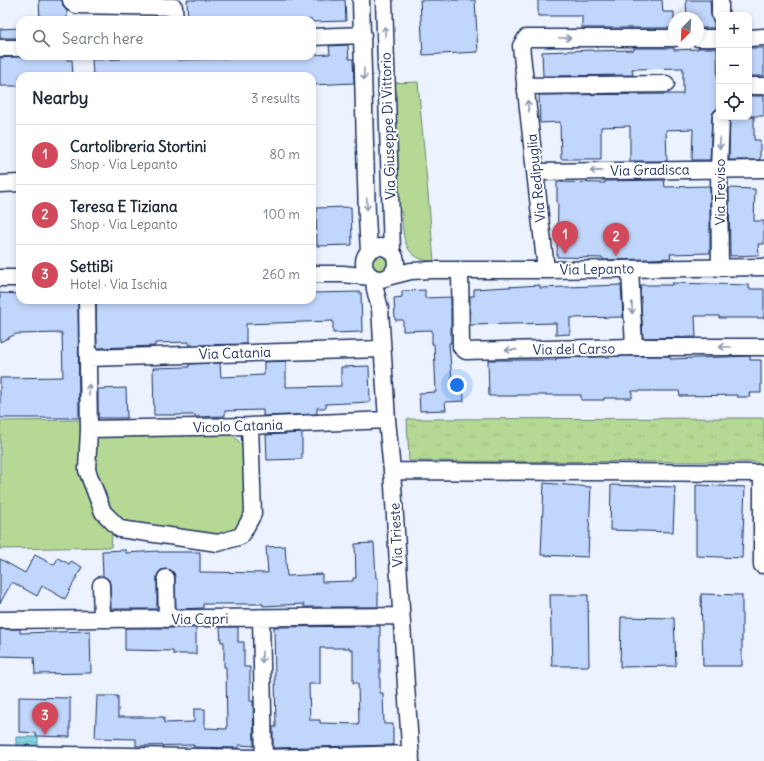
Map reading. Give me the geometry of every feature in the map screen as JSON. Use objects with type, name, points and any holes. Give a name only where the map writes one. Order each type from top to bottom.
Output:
[{"type":"street","points":[[71,0],[72,3],[76,5],[128,3],[174,6],[174,16]]},
{"type":"street","name":"Via Giuseppe Di Vittorio","points":[[361,0],[367,254]]},
{"type":"street","name":"Via Giuseppe Di Vittorio","points":[[384,0],[394,256]]},
{"type":"street","points":[[720,0],[720,12]]},
{"type":"street","points":[[316,37],[363,35]]},
{"type":"street","name":"Via Redipuglia","points":[[546,270],[521,46],[526,38],[668,38]]},
{"type":"street","points":[[704,38],[716,38]]},
{"type":"street","points":[[752,38],[764,38]]},
{"type":"street","points":[[0,48],[16,48]]},
{"type":"street","points":[[525,86],[666,84]]},
{"type":"street","points":[[752,86],[764,86]]},
{"type":"street","name":"Via Treviso","points":[[720,267],[719,169],[721,120]]},
{"type":"street","name":"Via Gradisca","points":[[536,172],[764,169]]},
{"type":"street","points":[[0,184],[16,183]]},
{"type":"street","points":[[343,274],[367,254],[378,247],[388,249],[394,256],[396,268],[381,277],[365,270],[364,266],[367,254]]},
{"type":"street","name":"Via Lepanto","points":[[394,256],[430,270]]},
{"type":"street","name":"Via Lepanto","points":[[316,274],[343,274],[381,277],[411,271],[430,270],[460,271],[764,267]]},
{"type":"street","points":[[630,269],[634,347]]},
{"type":"street","name":"Via del Carso","points":[[460,271],[461,347],[466,351],[634,347],[764,347]]},
{"type":"street","name":"Via Trieste","points":[[381,277],[381,349],[386,420],[392,471],[411,757]]},
{"type":"street","points":[[0,278],[16,278]]},
{"type":"street","points":[[87,304],[89,430],[88,470],[103,512],[120,529],[218,543],[241,536],[253,514],[250,426]]},
{"type":"street","name":"Via Catania","points":[[88,358],[381,349]]},
{"type":"street","name":"Vicolo Catania","points":[[89,430],[250,426],[386,420]]},
{"type":"street","points":[[392,471],[762,473],[762,565]]},
{"type":"street","points":[[166,578],[167,619]]},
{"type":"street","points":[[101,585],[102,619]]},
{"type":"street","name":"Via Capri","points":[[0,620],[401,616]]},
{"type":"street","points":[[261,618],[264,760]]},
{"type":"street","points":[[0,754],[98,758],[264,760],[411,757]]},
{"type":"green space","points":[[418,82],[434,261],[416,257],[411,252],[404,238],[402,212],[396,212],[392,83]]},
{"type":"green space","points":[[376,253],[384,253],[389,258],[387,269],[384,271],[376,271],[371,266],[371,258]]},
{"type":"green space","points":[[764,418],[764,470],[756,462],[409,461],[407,419]]},
{"type":"green space","points":[[83,420],[83,481],[112,535],[111,547],[0,549],[0,421]]},
{"type":"green space","points":[[229,430],[242,445],[246,479],[248,511],[240,527],[222,538],[121,526],[97,484],[91,458],[94,437]]},
{"type":"water","points":[[16,737],[38,737],[38,745],[16,745]]},
{"type":"building","points":[[39,0],[62,0],[63,6],[67,11],[67,16],[40,16]]},
{"type":"building","points":[[187,0],[345,0],[346,21],[316,22],[316,16],[188,16]]},
{"type":"building","points":[[420,0],[475,0],[478,52],[423,55]]},
{"type":"building","points":[[538,0],[662,0],[663,12],[668,12],[668,28],[582,28],[582,16],[538,16]]},
{"type":"building","points":[[686,0],[710,0],[714,28],[704,28],[704,12],[687,12]]},
{"type":"building","points":[[16,28],[16,38],[0,38],[0,29]]},
{"type":"building","points":[[348,45],[349,59],[353,59],[354,83],[316,85],[316,72],[93,72],[92,60],[316,60],[316,55],[330,54],[329,46]]},
{"type":"building","points":[[634,48],[674,48],[674,50],[698,48],[716,49],[716,110],[713,112],[712,117],[710,160],[692,160],[693,129],[666,130],[667,161],[630,161],[630,126],[601,127],[601,159],[561,159],[560,122],[540,123],[539,95],[683,94],[683,68],[632,69],[633,75],[543,76],[542,52],[634,50]]},
{"type":"building","points":[[752,48],[764,48],[764,76],[752,76]]},
{"type":"building","points":[[16,57],[16,60],[72,60],[73,72],[16,72],[16,86],[0,86],[0,58]]},
{"type":"building","points":[[752,96],[764,96],[764,116],[752,116]]},
{"type":"building","points":[[752,117],[754,117],[754,140],[760,140],[760,160],[729,160],[730,120],[752,120]]},
{"type":"building","points":[[664,180],[665,187],[710,186],[710,253],[670,254],[671,258],[651,259],[603,260],[603,258],[557,257],[557,182],[605,183],[605,181]]},
{"type":"building","points":[[729,188],[755,189],[754,221],[764,221],[764,244],[758,244],[759,255],[730,256]]},
{"type":"building","points":[[351,207],[352,245],[317,246],[316,208]]},
{"type":"building","points":[[672,283],[749,285],[749,289],[764,289],[764,318],[719,318],[719,316],[695,316],[696,337],[643,338],[640,285],[672,285]]},
{"type":"building","points":[[540,285],[540,288],[621,285],[623,317],[570,318],[570,334],[556,335],[556,323],[470,325],[470,296],[474,296],[474,289]]},
{"type":"building","points":[[425,290],[425,298],[451,297],[451,343],[449,343],[452,380],[463,380],[464,401],[445,402],[446,410],[420,411],[419,393],[436,392],[432,330],[403,331],[403,320],[395,320],[394,298],[402,297],[402,291]]},
{"type":"building","points":[[361,292],[362,332],[333,333],[333,321],[246,324],[246,344],[189,345],[189,342],[155,343],[155,346],[97,348],[96,304],[316,304],[316,293]]},
{"type":"building","points":[[0,293],[16,294],[16,304],[78,304],[79,418],[0,418],[0,378],[63,377],[62,333],[16,334],[0,342]]},
{"type":"building","points":[[670,356],[670,359],[750,356],[750,360],[761,360],[761,393],[749,393],[750,397],[737,397],[737,395],[680,396],[679,391],[632,391],[632,398],[604,398],[604,400],[581,400],[581,395],[489,396],[488,360],[556,360],[556,358]]},
{"type":"building","points":[[286,361],[286,387],[341,386],[341,367],[369,366],[370,402],[326,404],[326,408],[317,408],[317,414],[263,416],[263,410],[225,411],[225,416],[195,417],[195,415],[154,415],[153,368],[189,367],[189,364],[220,363],[221,377],[264,375],[264,362]]},
{"type":"building","points":[[126,388],[127,418],[98,418],[98,389]]},
{"type":"building","points":[[302,433],[302,459],[267,460],[266,435]]},
{"type":"building","points":[[544,483],[591,487],[588,557],[541,555]]},
{"type":"building","points":[[611,485],[675,487],[673,532],[610,530]]},
{"type":"building","points":[[696,485],[745,487],[742,558],[696,556]]},
{"type":"building","points":[[374,543],[376,578],[378,578],[378,607],[304,607],[304,604],[263,606],[263,604],[203,604],[203,608],[176,609],[174,573],[171,570],[166,569],[161,570],[158,573],[157,609],[111,609],[110,584],[109,580],[103,576],[102,551],[126,550],[126,553],[158,551],[200,552],[200,572],[268,573],[266,547],[285,546],[287,576],[322,574],[322,582],[353,581],[353,578],[356,578],[355,544]]},
{"type":"building","points":[[35,555],[54,565],[58,558],[69,564],[71,561],[82,567],[65,599],[42,586],[37,596],[12,582],[0,603],[0,559],[25,573]]},
{"type":"building","points":[[701,594],[742,595],[742,666],[703,666]]},
{"type":"building","points":[[550,595],[588,595],[589,666],[552,666]]},
{"type":"building","points":[[621,617],[674,618],[676,666],[620,667]]},
{"type":"building","points":[[380,626],[380,693],[383,693],[384,724],[393,724],[393,745],[273,748],[273,727],[276,727],[274,627]],"holes":[[[320,648],[350,648],[350,650],[353,650],[353,683],[358,683],[359,724],[320,723],[320,720],[310,720],[309,684],[320,684]]]},
{"type":"building","points":[[220,627],[238,627],[238,642],[244,642],[244,667],[250,667],[250,701],[253,701],[254,746],[239,745],[239,748],[193,747],[194,745],[136,746],[136,739],[95,738],[97,696],[118,696],[118,717],[164,717],[164,723],[194,722],[194,709],[205,709],[205,728],[227,729],[226,667],[224,667],[224,642],[221,642]]},
{"type":"building","points":[[125,628],[196,628],[196,654],[173,654],[173,651],[125,650]]},
{"type":"building","points":[[0,629],[20,629],[20,633],[90,631],[91,673],[35,674],[34,657],[0,656]]},
{"type":"building","points":[[19,697],[70,698],[70,737],[36,736],[36,733],[19,732]]},
{"type":"place","name":"Cartolibreria Stortini","points":[[565,254]]},
{"type":"place","name":"Teresa E Tiziana","points":[[616,256]]},
{"type":"place","name":"SettiBi","points":[[45,735]]}]
